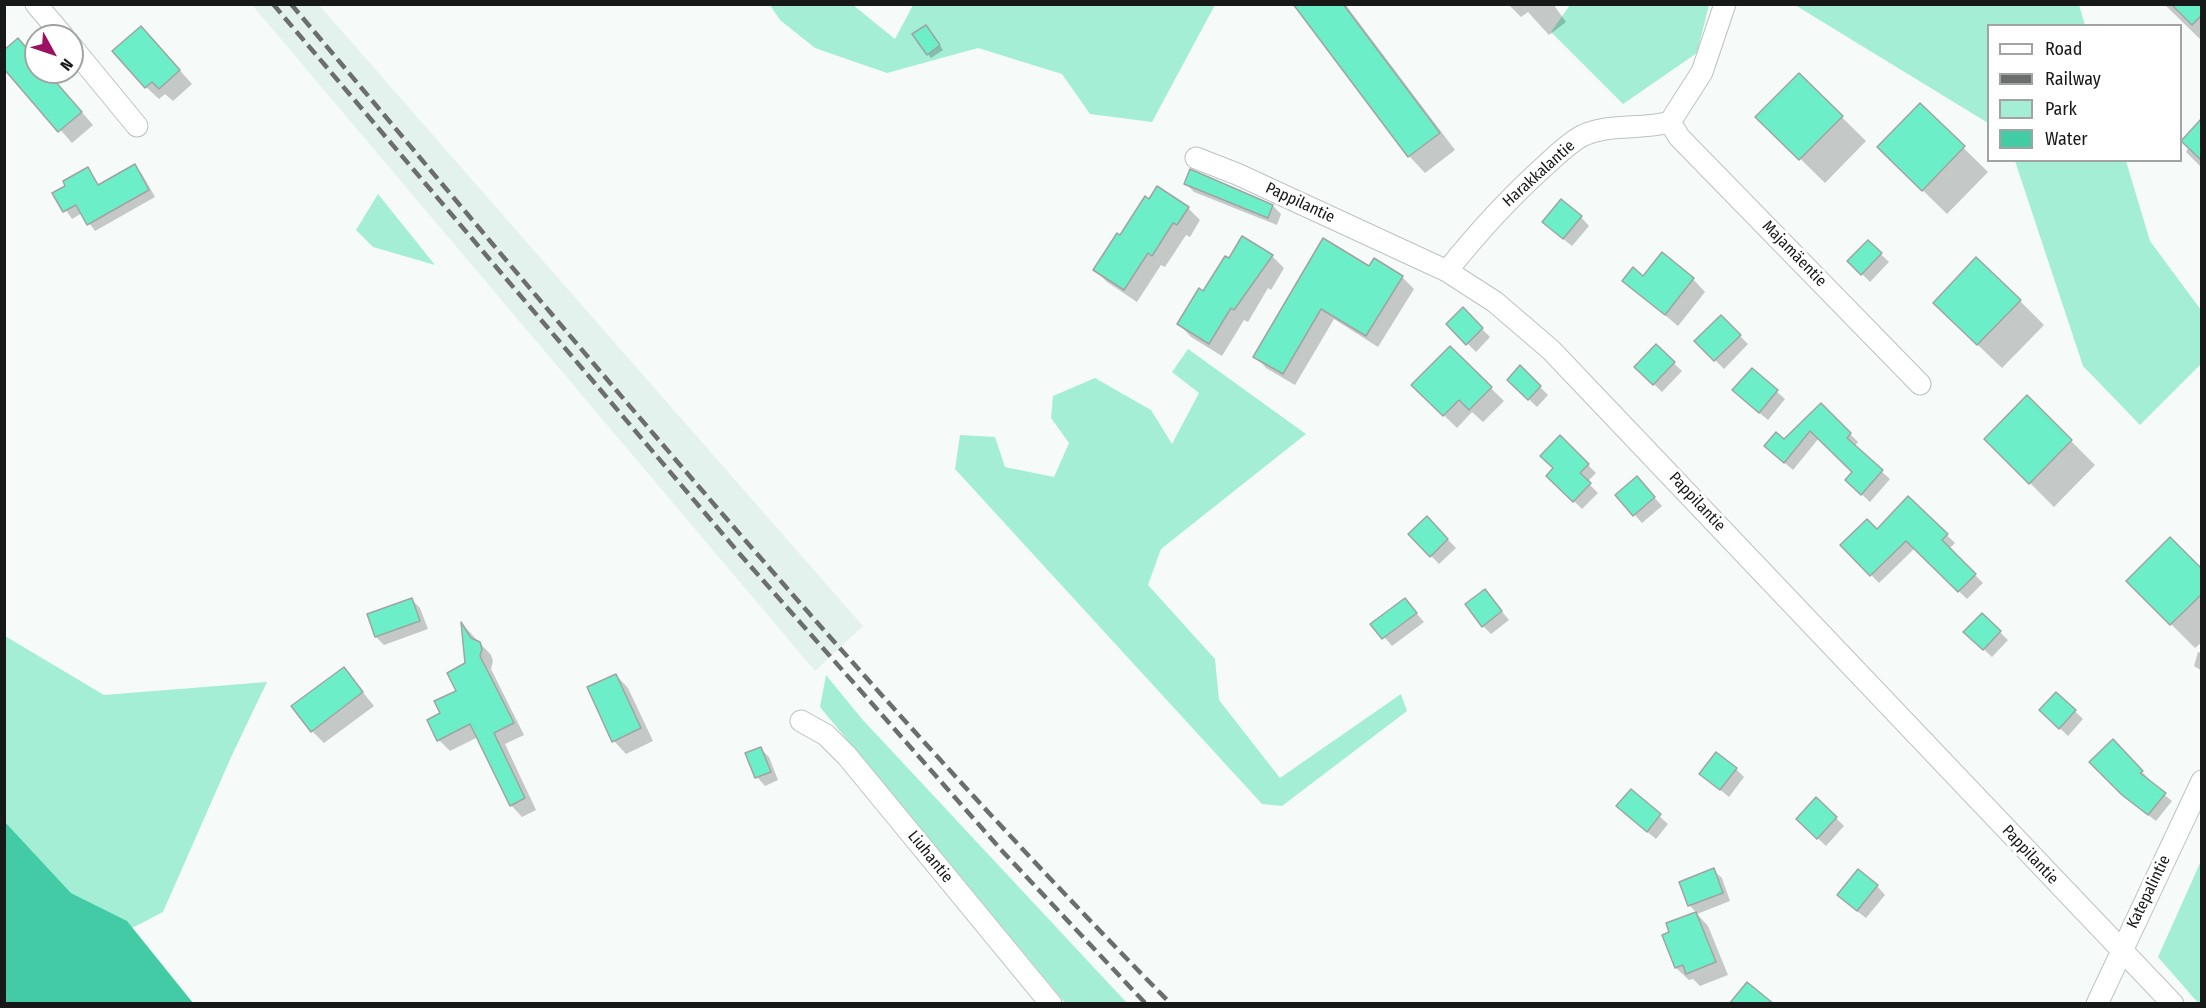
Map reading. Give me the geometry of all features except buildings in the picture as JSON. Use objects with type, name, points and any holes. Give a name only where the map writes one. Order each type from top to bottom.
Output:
[{"type":"street","points":[[36,4],[53,24]]},
{"type":"street","points":[[1670,122],[1702,72],[1725,4]]},
{"type":"street","points":[[84,61],[138,126]]},
{"type":"street","name":"Harakkalantie","points":[[1447,271],[1474,237],[1532,177],[1584,135],[1621,125],[1639,127],[1670,122]]},
{"type":"street","name":"Majamäentie","points":[[1670,122],[1679,137],[1920,384]]},
{"type":"street","name":"Pappilantie","points":[[1196,158],[1237,174],[1447,271],[1496,302],[1551,350],[2120,951],[2173,1004]]},
{"type":"street","name":"Liuhantie","points":[[801,721],[826,735],[847,756],[1051,1004]]},
{"type":"street","name":"Katepalintie","points":[[2097,1004],[2120,951],[2197,803],[2202,781]]},
{"type":"shaded area","points":[[252,5],[319,5],[863,626],[815,671]]},
{"type":"green space","points":[[770,5],[853,5],[895,39],[913,5],[1215,5],[1152,122],[1090,114],[1062,74],[978,48],[887,73],[815,48],[780,20]]},
{"type":"green space","points":[[1570,5],[1709,5],[1697,53],[1623,104],[1551,32]]},
{"type":"green space","points":[[1795,5],[2079,5],[2085,24],[1987,24],[1987,122]]},
{"type":"green space","points":[[2015,162],[2126,162],[2150,241],[2201,310],[2201,364],[2140,425],[2083,366]]},
{"type":"green space","points":[[378,194],[435,265],[373,247],[356,230]]},
{"type":"green space","points":[[1188,349],[1306,434],[1161,549],[1148,585],[1215,659],[1219,700],[1280,778],[1401,694],[1407,711],[1282,806],[1262,804],[955,469],[960,435],[995,437],[1005,467],[1054,477],[1069,443],[1051,418],[1053,396],[1095,378],[1151,410],[1172,444],[1199,393],[1172,372]]},
{"type":"green space","points":[[5,636],[104,695],[267,682],[232,755],[163,912],[132,928],[126,921],[71,893],[5,822]]},
{"type":"green space","points":[[826,675],[862,719],[1127,1003],[1065,1003],[820,707]]},
{"type":"green space","points":[[2201,861],[2202,1003],[2199,1004],[2158,957]]},
{"type":"water","points":[[5,822],[71,893],[127,921],[193,1003],[5,1003]]},
{"type":"railway","points":[[273,4],[738,552],[1004,853],[1146,1004]]},
{"type":"railway","points":[[291,4],[721,513],[942,762],[1171,1004]]}]
